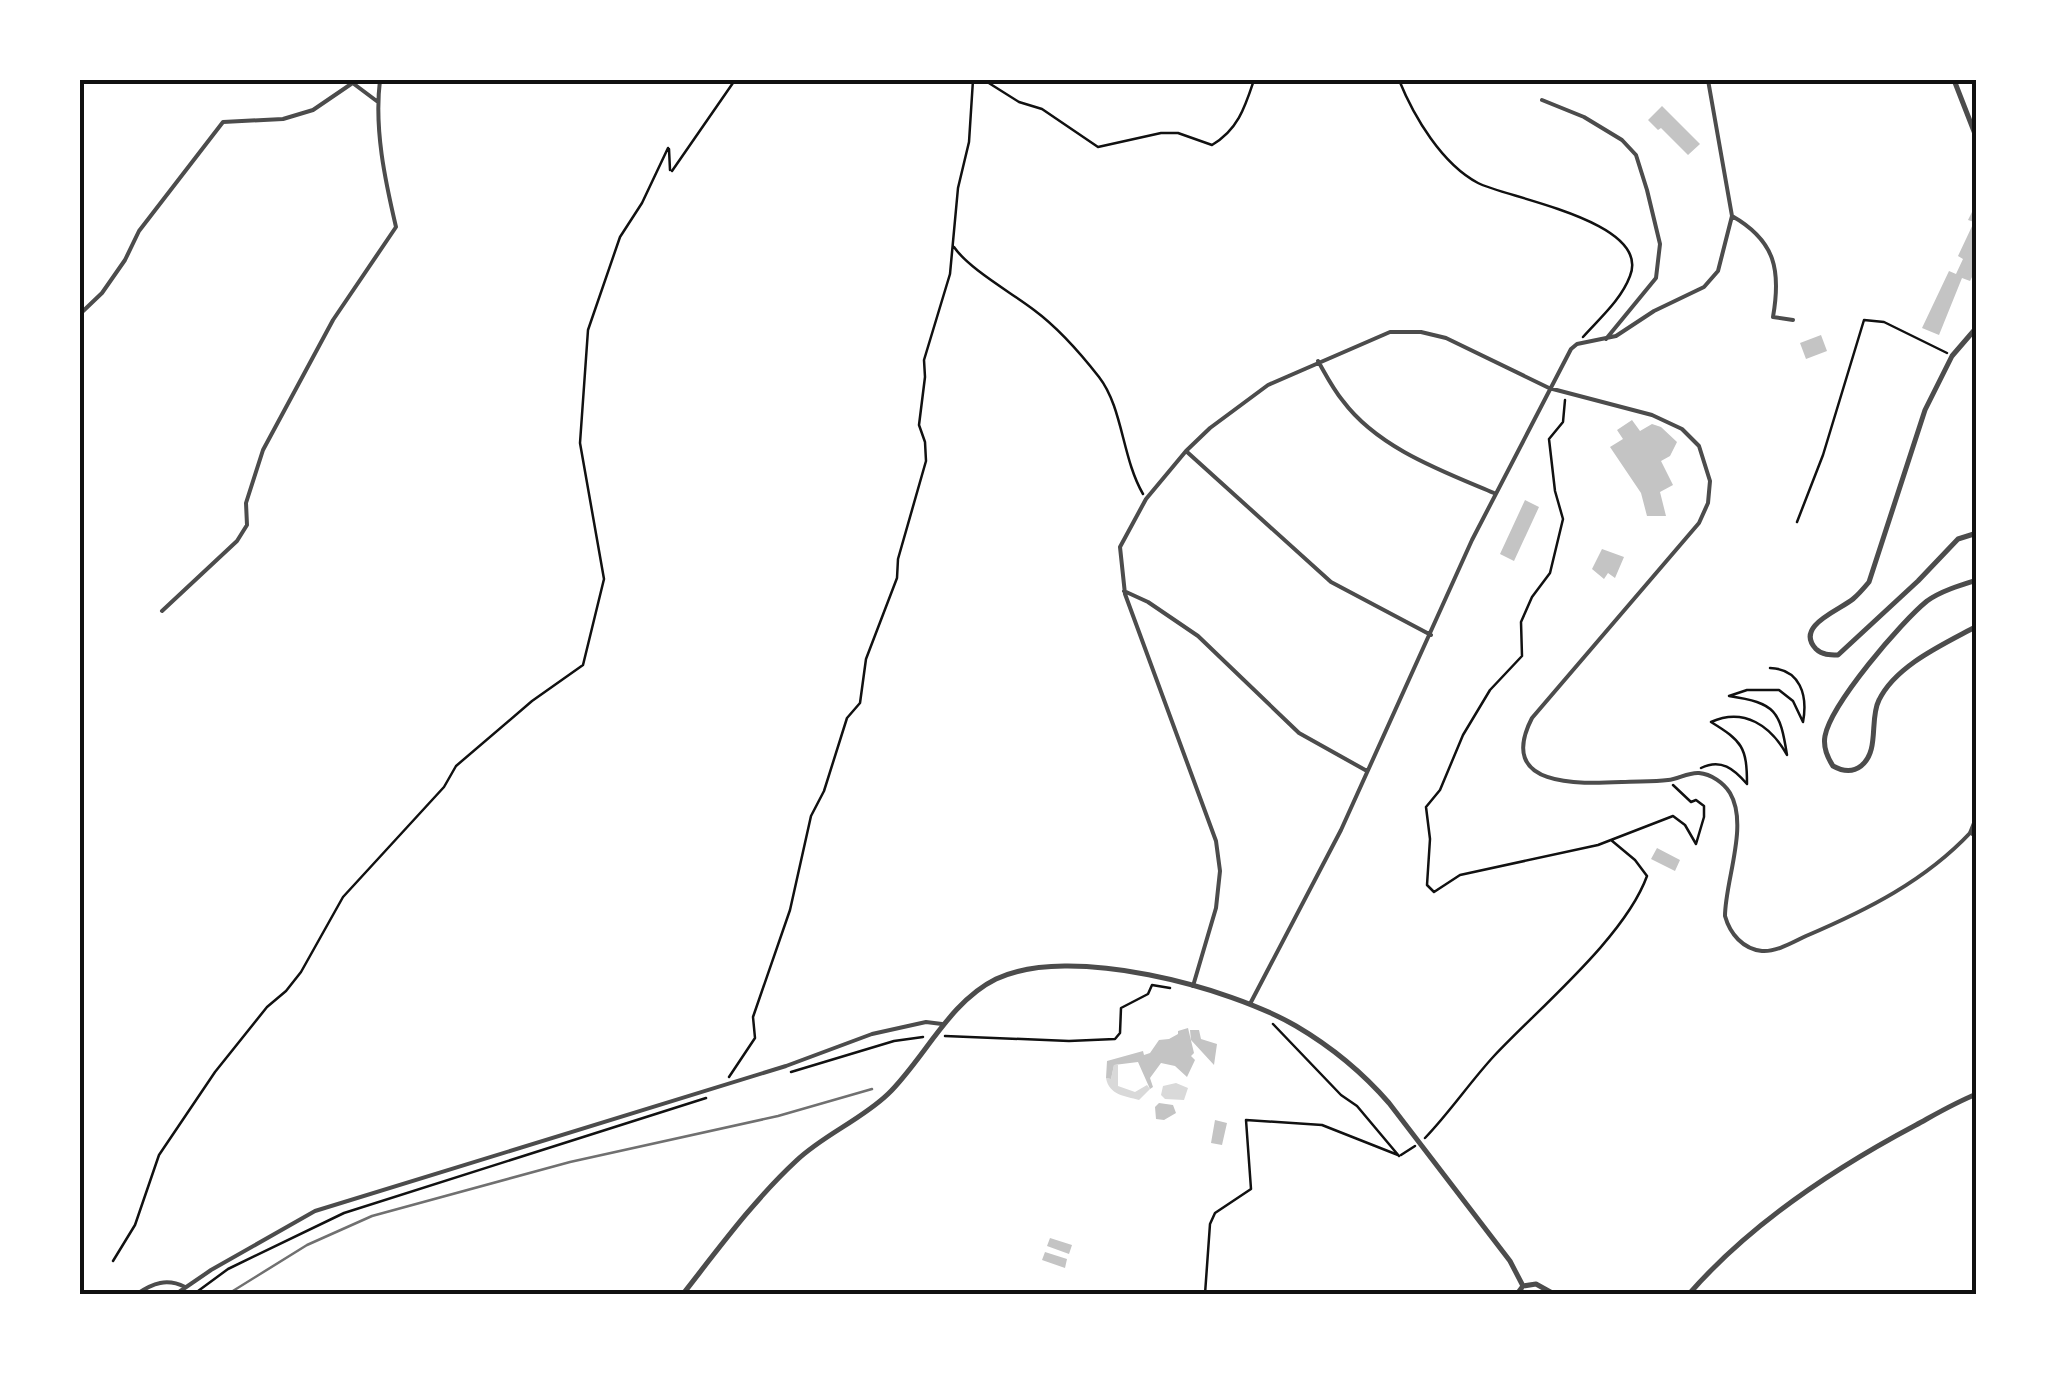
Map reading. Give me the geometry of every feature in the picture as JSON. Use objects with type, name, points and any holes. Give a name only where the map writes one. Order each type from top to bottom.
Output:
[{"type":"street","points":[[162,610],[237,541],[247,525],[246,503],[263,450],[333,320],[396,228],[386,183],[378,102],[380,80]]},
{"type":"street","points":[[1250,1004],[1334,844],[1494,494],[1577,344],[1606,339],[1713,280],[1726,250],[1732,216],[1708,80]]},
{"type":"street","points":[[1954,80],[1977,140]]},
{"type":"street","points":[[80,314],[102,293],[126,260],[139,230],[223,122],[283,119],[313,110],[354,82],[378,102]]},
{"type":"street","points":[[1542,100],[1584,117],[1622,140],[1636,154],[1660,244],[1660,262],[1651,288],[1606,339]]},
{"type":"street","points":[[1732,216],[1760,237],[1770,254],[1778,288],[1773,318],[1794,320]]},
{"type":"street","points":[[1624,317],[1630,327]]},
{"type":"street","points":[[1977,327],[1952,356],[1914,437],[1873,573],[1859,594],[1812,628],[1813,646],[1822,653],[1838,654],[1958,539],[1977,532]]},
{"type":"street","points":[[1193,986],[1216,908],[1220,871],[1216,841],[1124,591],[1120,546],[1146,499],[1210,428],[1268,386],[1390,332],[1421,332],[1446,338],[1550,388],[1652,414],[1682,428],[1699,446],[1707,466],[1709,493],[1704,514],[1532,718],[1524,736],[1525,753],[1538,774],[1556,782],[1668,780],[1697,772],[1723,784],[1735,804],[1736,846],[1725,916],[1738,940],[1763,951],[1874,906],[1974,835],[1977,818]]},
{"type":"street","points":[[1318,362],[1344,404],[1371,428],[1400,449],[1494,494]]},
{"type":"street","points":[[1186,451],[1331,582],[1431,635]]},
{"type":"street","points":[[1977,580],[1931,598],[1910,615],[1851,689],[1825,736],[1826,754],[1833,766],[1846,771],[1860,768],[1869,755],[1875,709],[1886,689],[1920,660],[1977,626]]},
{"type":"street","points":[[1124,591],[1148,602],[1198,636],[1300,734],[1368,772]]},
{"type":"street","points":[[684,1294],[752,1208],[798,1158],[884,1098],[972,995],[997,979],[1065,967],[1104,969],[1193,986],[1250,1004],[1298,1027],[1372,1083],[1510,1261],[1524,1286]]},
{"type":"street","points":[[176,1294],[315,1211],[724,1085],[872,1034],[926,1022],[946,1024]]},
{"type":"street","points":[[1689,1294],[1720,1261],[1812,1187],[1870,1148],[1977,1094]]},
{"type":"street","points":[[136,1294],[154,1284],[172,1281],[185,1287]]},
{"type":"street","points":[[1517,1294],[1524,1286],[1536,1284],[1554,1294]]},
{"type":"path","points":[[113,1261],[135,1225],[159,1155],[174,1130],[266,1007],[302,972],[344,898],[444,787],[456,766],[557,681],[583,665],[604,578],[580,443],[591,316],[620,237],[642,203],[662,157],[668,148],[668,167],[672,171],[734,80]]},
{"type":"path","points":[[194,1294],[228,1269],[344,1213],[714,1096],[755,1038],[753,1017],[790,910],[811,816],[824,791],[847,718],[860,703],[866,659],[897,578],[898,559],[926,460],[919,425],[924,360],[950,274],[958,188],[970,142],[973,80]]},
{"type":"path","points":[[984,80],[1020,102],[1042,109],[1098,147],[1162,133],[1178,133],[1212,145],[1228,136],[1243,113],[1254,80]]},
{"type":"path","points":[[1400,80],[1413,115],[1474,182],[1588,220],[1631,254],[1632,272],[1617,300],[1577,344]]},
{"type":"path","points":[[953,246],[966,261],[1045,318],[1100,378],[1112,400],[1128,462],[1146,499]]},
{"type":"path","points":[[1797,522],[1823,455],[1864,320],[1884,322],[1952,356]]},
{"type":"path","points":[[1565,392],[1563,422],[1550,439],[1554,481],[1564,519],[1550,574],[1532,597],[1522,622],[1522,656],[1490,690],[1464,735],[1440,790],[1426,806],[1430,838],[1427,885],[1434,892],[1460,875],[1598,845],[1672,816],[1685,825],[1696,844],[1704,806],[1696,800],[1691,802],[1668,780]]},
{"type":"path","points":[[1697,772],[1703,766],[1720,764],[1735,770],[1747,784],[1746,754],[1734,736],[1711,722],[1722,717],[1740,716],[1763,724],[1787,755],[1778,715],[1772,708],[1730,696],[1747,690],[1779,690],[1792,701],[1803,722],[1803,695],[1795,675],[1770,668]]},
{"type":"path","points":[[1400,1156],[1420,1143],[1475,1076],[1613,932],[1641,894],[1648,876],[1611,839]]},
{"type":"path","points":[[781,1075],[894,1041],[938,1035],[1069,1041],[1115,1039],[1120,1033],[1121,1008],[1148,994],[1152,984],[1179,990]]},
{"type":"path","points":[[1265,1010],[1274,1027],[1341,1095],[1357,1106],[1400,1156]]},
{"type":"path","points":[[1205,1294],[1210,1224],[1215,1213],[1251,1189],[1246,1120],[1322,1126],[1400,1156]]},
{"type":"shaded area","points":[[1114,1065],[1118,1065],[1118,1086],[1135,1092],[1147,1085],[1150,1089],[1139,1100],[1114,1091],[1106,1078],[1111,1079]]},
{"type":"shaded area","points":[[1176,1083],[1188,1088],[1184,1100],[1165,1099],[1161,1095],[1163,1086]]},
{"type":"building","points":[[1662,106],[1700,144],[1688,155],[1648,120]]},
{"type":"building","points":[[1977,202],[1977,267],[1970,281],[1962,278],[1939,335],[1922,328],[1949,271],[1956,274],[1963,259],[1958,256],[1974,222],[1968,220]]},
{"type":"building","points":[[1821,335],[1827,351],[1806,359],[1800,343]]},
{"type":"building","points":[[1632,420],[1640,431],[1652,424],[1661,427],[1677,442],[1670,456],[1661,461],[1673,485],[1660,492],[1666,516],[1647,516],[1641,493],[1610,447],[1623,439],[1617,430]]},
{"type":"building","points":[[1525,500],[1539,507],[1514,561],[1500,554]]},
{"type":"building","points":[[1602,549],[1624,557],[1615,578],[1608,573],[1604,579],[1592,569]]},
{"type":"building","points":[[1657,848],[1680,860],[1675,871],[1651,859]]},
{"type":"building","points":[[1188,1028],[1194,1053],[1191,1056],[1195,1060],[1187,1077],[1175,1066],[1161,1063],[1150,1078],[1150,1089],[1138,1062],[1114,1065],[1111,1079],[1106,1078],[1107,1061],[1143,1051],[1144,1055],[1150,1053],[1159,1040]]},
{"type":"building","points":[[1190,1030],[1199,1030],[1201,1039],[1217,1044],[1214,1065],[1191,1040]]},
{"type":"building","points":[[1159,1103],[1173,1105],[1176,1113],[1164,1120],[1156,1119],[1155,1107]]},
{"type":"building","points":[[1215,1120],[1227,1123],[1222,1145],[1211,1143]]},
{"type":"building","points":[[1050,1238],[1072,1245],[1069,1254],[1047,1246]]},
{"type":"building","points":[[1045,1252],[1067,1259],[1065,1268],[1042,1260]]},
{"type":"railway","points":[[228,1294],[307,1245],[372,1216],[570,1162],[778,1116],[872,1089]]}]
